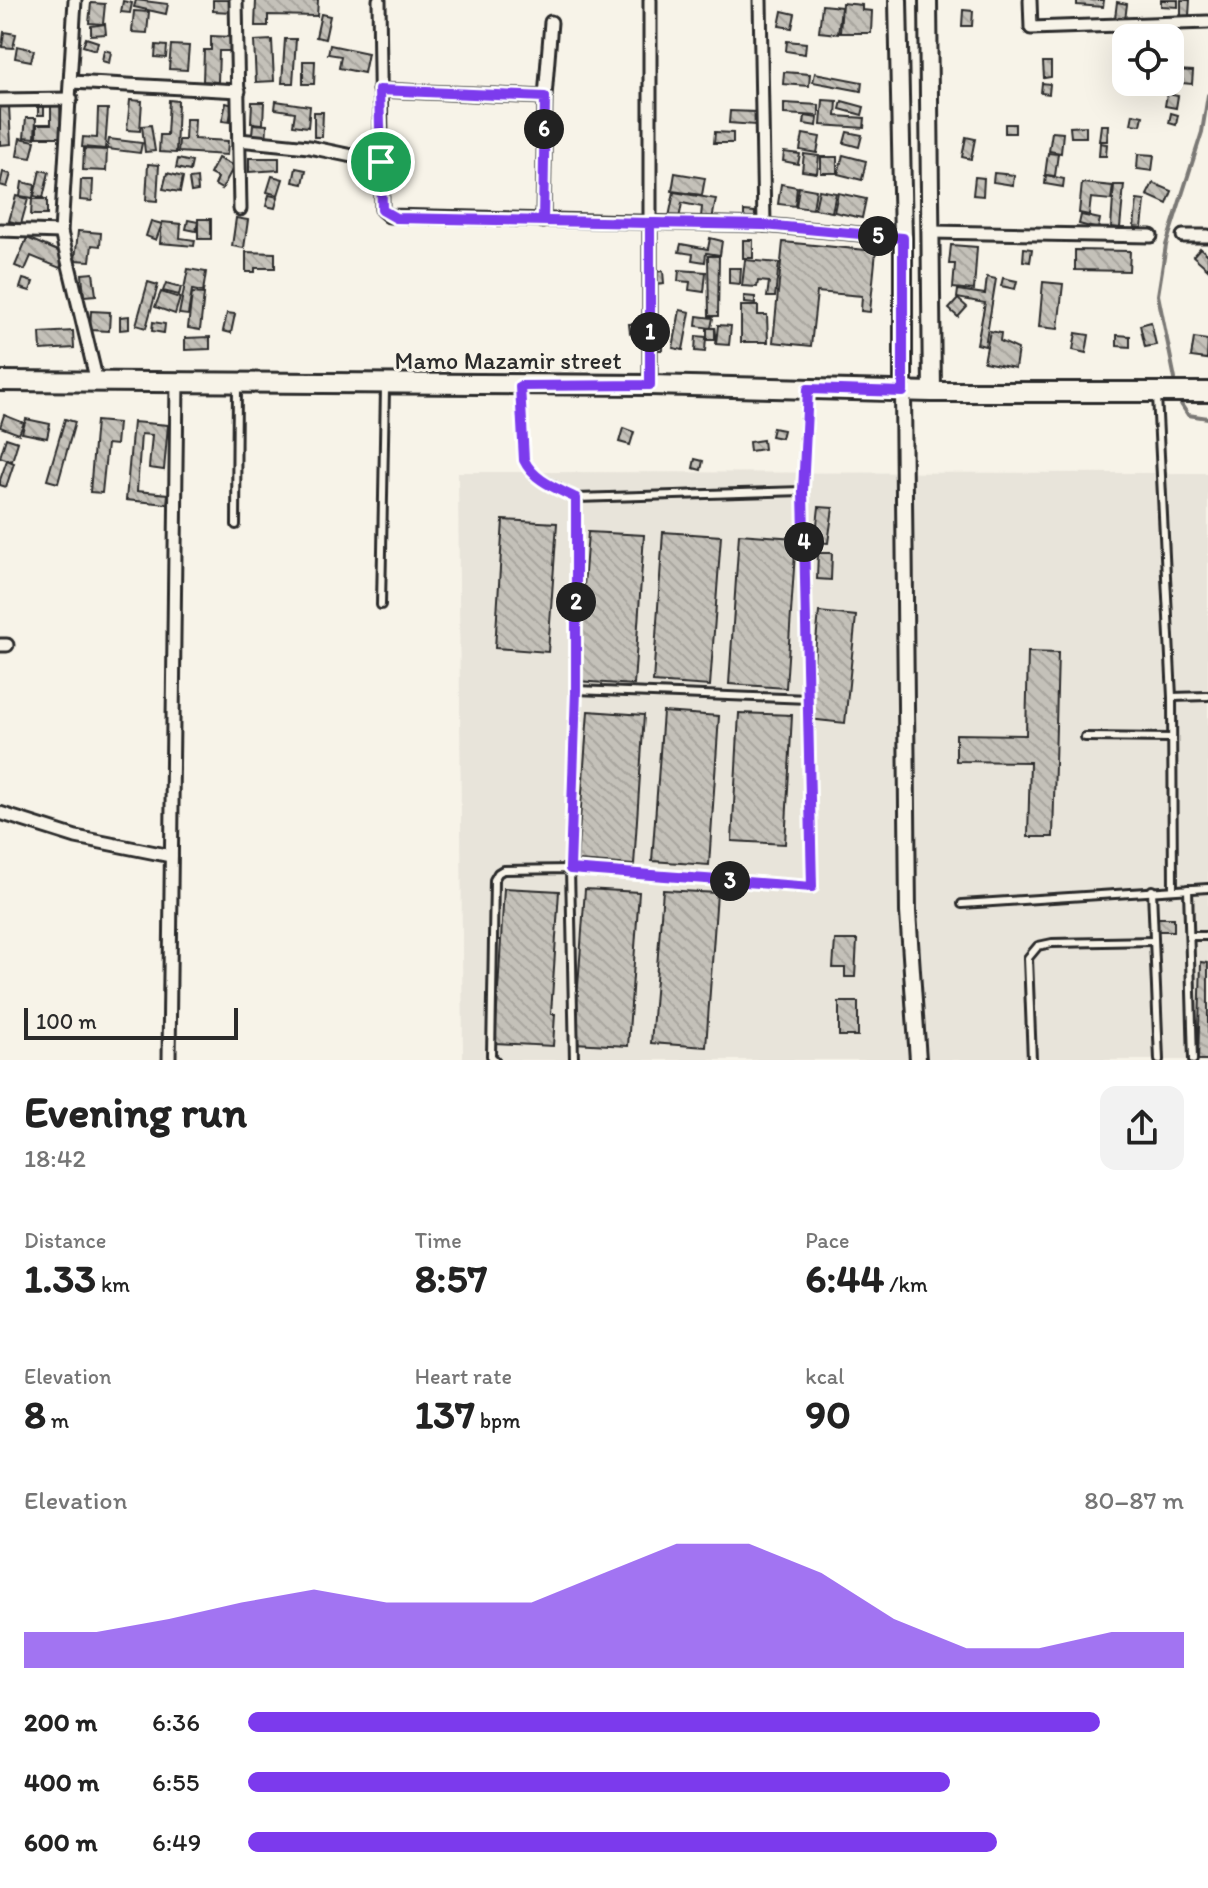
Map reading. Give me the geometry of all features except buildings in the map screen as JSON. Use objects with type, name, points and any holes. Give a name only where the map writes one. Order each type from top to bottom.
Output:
[{"type":"main road","points":[[898,0],[903,392]]},
{"type":"main road","points":[[928,0],[932,392]]},
{"type":"main road","name":"Mamo Mazamir street","points":[[0,381],[650,385],[903,392],[1208,392]]},
{"type":"street","points":[[75,0],[61,232],[97,382]]},
{"type":"street","points":[[236,0],[240,209]]},
{"type":"street","points":[[379,0],[382,210],[389,216],[764,225],[903,238]]},
{"type":"street","points":[[650,0],[650,385]]},
{"type":"street","points":[[760,0],[764,225]]},
{"type":"street","points":[[1030,0],[1031,28],[1208,22]]},
{"type":"street","points":[[543,221],[545,97],[551,22]]},
{"type":"street","points":[[71,82],[239,91]]},
{"type":"street","points":[[379,90],[545,97]]},
{"type":"street","points":[[0,100],[71,99]]},
{"type":"street","points":[[239,140],[309,147],[381,162]]},
{"type":"street","points":[[0,230],[61,232]]},
{"type":"street","points":[[931,232],[1151,236]]},
{"type":"street","points":[[1183,236],[1208,236]]},
{"type":"street","points":[[169,1060],[177,381]]},
{"type":"street","points":[[903,392],[908,912],[918,1060]]},
{"type":"street","points":[[0,813],[76,837],[171,856]]},
{"type":"lane","points":[[236,525],[237,382]]},
{"type":"lane","points":[[381,605],[385,384]]},
{"type":"lane","points":[[520,386],[524,460],[529,470],[541,481],[576,498],[803,491]]},
{"type":"lane","points":[[495,1060],[491,1056],[494,880],[503,870],[570,869],[812,887],[803,491],[808,389]]},
{"type":"lane","points":[[1157,391],[1172,697],[1173,890]]},
{"type":"lane","points":[[574,1060],[570,869],[576,690],[576,498]]},
{"type":"lane","points":[[576,690],[808,699]]},
{"type":"lane","points":[[1172,697],[1208,696]]},
{"type":"lane","points":[[1085,737],[1172,738]]},
{"type":"lane","points":[[962,904],[1208,888]]},
{"type":"lane","points":[[1188,889],[1193,1060]]},
{"type":"lane","points":[[1152,890],[1159,1060]]},
{"type":"lane","points":[[1190,936],[1208,936]]},
{"type":"lane","points":[[1032,1060],[1028,958],[1038,946],[1154,941]]},
{"type":"shaded area","points":[[458,472],[1208,473],[1208,1060],[463,1060]]},
{"type":"waterway","points":[[1175,379],[1158,295],[1166,245],[1202,132],[1208,95]]},
{"type":"waterway","points":[[1181,404],[1188,415],[1208,418]]},
{"type":"route","points":[[381,162],[379,90],[545,97],[543,221],[650,223],[764,225],[903,238],[903,392],[808,389],[803,491],[812,887],[570,869],[576,690],[576,498],[541,481],[529,470],[524,460],[520,386],[650,385],[650,223],[396,218],[382,210],[381,162]]}]
